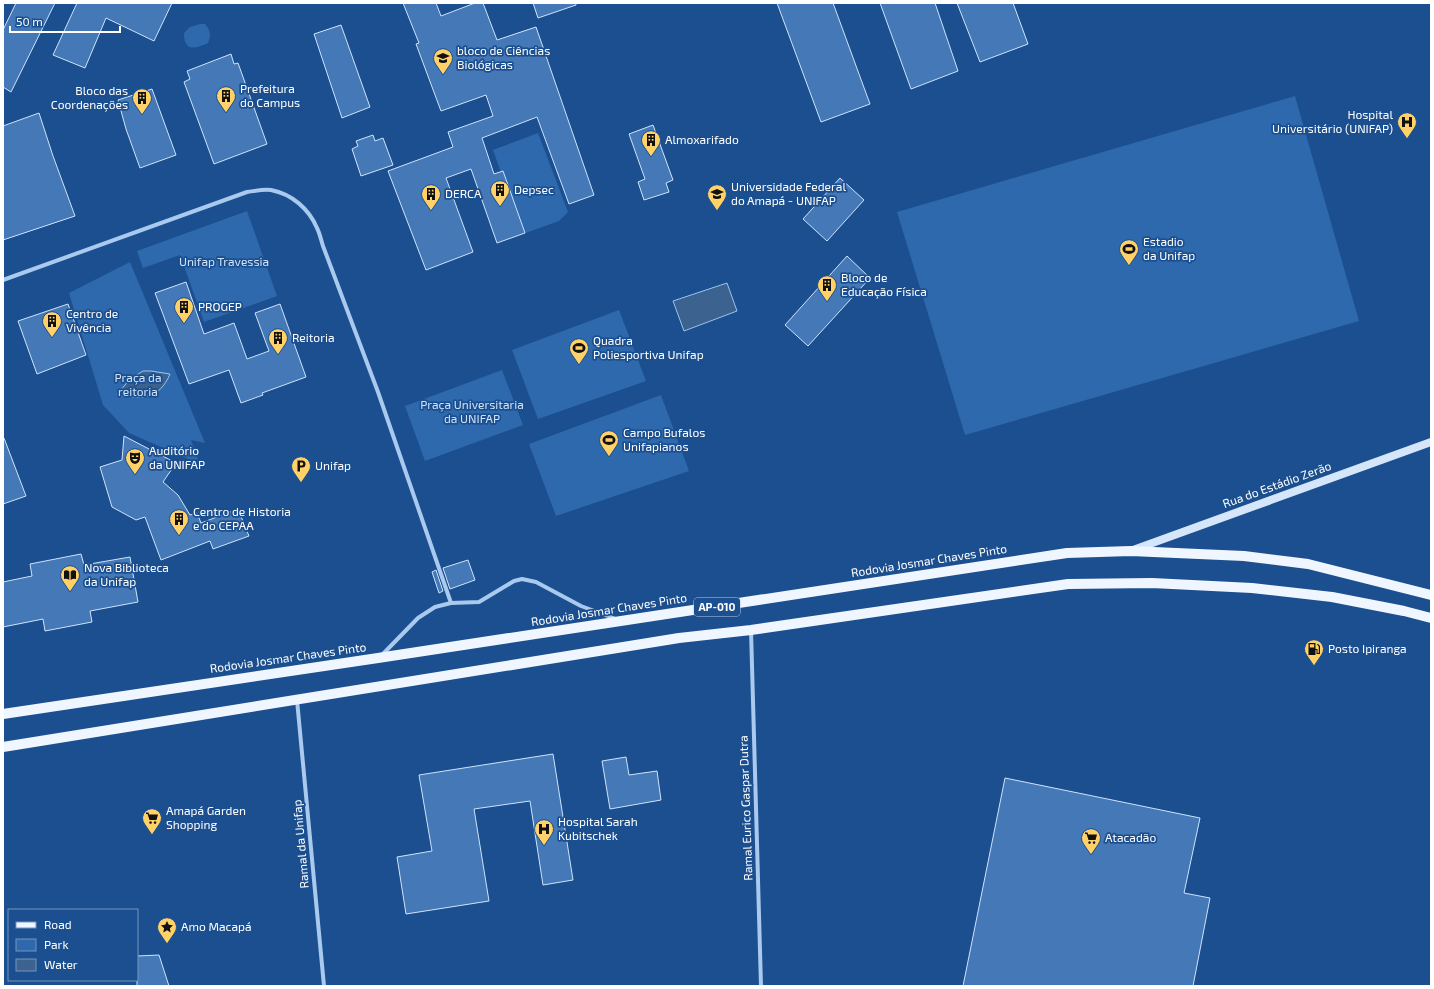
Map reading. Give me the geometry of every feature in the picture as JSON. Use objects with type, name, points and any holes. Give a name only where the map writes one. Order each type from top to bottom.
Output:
[{"type":"main road","name":"Rodovia Josmar Chaves Pinto","points":[[3,714],[1067,553],[1131,551],[1244,556],[1308,564],[1431,595]]},
{"type":"main road","name":"AP-010","points":[[3,747],[679,638],[751,630],[1076,584],[1152,582],[1252,588],[1332,597],[1404,610],[1431,618]]},
{"type":"street","points":[[3,280],[247,192],[272,190],[299,203],[310,215],[318,228],[323,246],[386,415],[451,603]]},
{"type":"street","name":"Rua do Estádio Zerão","points":[[1131,551],[1431,442]]},
{"type":"street","points":[[378,658],[418,618],[436,607],[451,603],[479,602],[514,581],[522,580],[536,582],[581,606],[622,621]]},
{"type":"street","name":"Ramal Eurico Gaspar Dutra","points":[[751,630],[761,986]]},
{"type":"street","name":"Ramal da Unifap","points":[[297,699],[324,986]]},
{"type":"green space","points":[[205,24],[209,31],[210,35],[208,43],[199,47],[188,46],[184,39],[184,33],[190,27]]},
{"type":"green space","name":"Estadio da Unifap","points":[[1295,96],[1359,321],[965,435],[897,212]]},
{"type":"green space","points":[[538,133],[568,212],[559,221],[523,234],[493,150]]},
{"type":"green space","name":"Unifap Travessia","points":[[247,211],[277,296],[204,322],[180,255],[143,268],[137,251]]},
{"type":"green space","name":"Praça da reitoria","points":[[130,262],[205,443],[191,440],[198,459],[193,461],[129,433],[103,405],[69,293]]},
{"type":"green space","name":"Quadra Poliesportiva Unifap","points":[[619,310],[646,381],[538,419],[512,350]]},
{"type":"green space","name":"Praça Universitaria da UNIFAP","points":[[502,370],[523,425],[425,461],[405,406]]},
{"type":"green space","name":"Campo Bufalos Unifapianos","points":[[661,395],[689,471],[556,516],[529,444]]},
{"type":"water","points":[[727,283],[737,311],[684,331],[673,301]]},
{"type":"water","points":[[143,371],[170,374],[166,383],[161,389],[149,396],[134,397],[117,395],[129,380]]},
{"type":"building","points":[[16,3],[55,3],[11,92],[3,87],[3,30]]},
{"type":"building","points":[[77,3],[172,3],[154,41],[106,18],[85,68],[53,55]]},
{"type":"building","points":[[403,3],[436,3],[441,16],[475,3],[483,3],[497,40],[536,27],[594,195],[569,204],[537,117],[482,138],[494,174],[503,171],[525,233],[497,243],[471,169],[446,178],[473,252],[426,270],[388,171],[453,147],[448,132],[493,116],[486,95],[441,111],[416,44],[419,43]]},
{"type":"building","points":[[533,3],[576,3],[576,5],[538,18]]},
{"type":"building","points":[[777,3],[833,3],[870,104],[821,122]]},
{"type":"building","points":[[880,3],[935,3],[958,71],[911,89]]},
{"type":"building","points":[[957,3],[1013,3],[1028,44],[980,62]]},
{"type":"building","points":[[341,25],[370,107],[342,118],[314,34]]},
{"type":"building","name":"Prefeitura do Campus","points":[[231,54],[234,64],[238,63],[267,144],[214,164],[184,82],[190,79],[187,71]]},
{"type":"building","name":"Bloco das Coordenações","points":[[152,89],[176,155],[140,168],[126,129],[118,100]]},
{"type":"building","points":[[39,113],[75,216],[3,240],[3,126]]},
{"type":"building","name":"Almoxarifado","points":[[653,125],[673,180],[666,183],[669,192],[644,200],[638,182],[645,179],[629,134]]},
{"type":"building","points":[[373,135],[375,141],[383,138],[393,165],[361,176],[352,149],[358,146],[356,141]]},
{"type":"building","name":"Bloco de Educação Física","points":[[840,178],[864,200],[827,241],[803,219]]},
{"type":"building","name":"Bloco de Educação Física","points":[[847,256],[870,278],[808,346],[785,325]]},
{"type":"building","points":[[186,282],[204,334],[234,323],[247,359],[269,351],[255,313],[280,304],[306,377],[262,393],[263,395],[241,403],[229,370],[189,384],[155,293]]},
{"type":"building","name":"Centro de Vivência","points":[[68,304],[86,355],[37,374],[18,321]]},
{"type":"building","points":[[124,436],[176,463],[163,482],[178,495],[190,515],[197,513],[201,523],[238,509],[249,536],[213,549],[210,541],[161,560],[145,517],[136,520],[112,507],[100,467],[122,460]]},
{"type":"building","points":[[3,438],[26,496],[3,504]]},
{"type":"building","name":"Nova Biblioteca da Unifap","points":[[81,554],[84,565],[130,557],[138,602],[90,611],[92,622],[45,631],[43,619],[3,627],[3,582],[32,576],[30,564]]},
{"type":"building","points":[[468,560],[475,580],[450,589],[443,568]]},
{"type":"building","points":[[436,570],[443,591],[439,593],[432,572]]},
{"type":"building","points":[[553,754],[573,880],[543,885],[530,801],[474,809],[489,901],[406,914],[397,857],[432,851],[419,775]]},
{"type":"building","points":[[626,757],[629,775],[657,771],[661,800],[610,809],[602,761]]},
{"type":"building","name":"Atacadão","points":[[1005,778],[1200,818],[1184,893],[1210,898],[1193,986],[963,986]]},
{"type":"building","points":[[159,955],[169,986],[137,986],[138,956]]},
{"type":"place","name":"bloco de Ciências Biológicas","points":[[443,75]]},
{"type":"place","name":"Prefeitura do Campus","points":[[226,113]]},
{"type":"place","name":"Bloco das Coordenações","points":[[142,115]]},
{"type":"place","name":"Hospital Universitário (UNIFAP)","points":[[1407,139]]},
{"type":"place","name":"Almoxarifado","points":[[651,157]]},
{"type":"place","name":"Depsec","points":[[500,207]]},
{"type":"place","name":"DERCA","points":[[431,211]]},
{"type":"place","name":"Universidade Federal do Amapá - UNIFAP","points":[[717,211]]},
{"type":"place","name":"Estadio da Unifap","points":[[1129,266]]},
{"type":"place","name":"Bloco de Educação Física","points":[[827,302]]},
{"type":"place","name":"PROGEP","points":[[184,324]]},
{"type":"place","name":"Centro de Vivência","points":[[52,338]]},
{"type":"place","name":"Reitoria","points":[[278,355]]},
{"type":"place","name":"Quadra Poliesportiva Unifap","points":[[579,365]]},
{"type":"place","name":"Campo Bufalos Unifapianos","points":[[609,457]]},
{"type":"place","name":"Auditório da UNIFAP","points":[[135,475]]},
{"type":"place","name":"Unifap","points":[[301,483]]},
{"type":"place","name":"Centro de Historia e do CEPAA","points":[[179,536]]},
{"type":"place","name":"Nova Biblioteca da Unifap","points":[[70,592]]},
{"type":"place","name":"Posto Ipiranga","points":[[1314,666]]},
{"type":"place","name":"Amapá Garden Shopping","points":[[152,835]]},
{"type":"place","name":"Hospital Sarah Kubitschek","points":[[544,846]]},
{"type":"place","name":"Atacadão","points":[[1091,855]]},
{"type":"place","name":"Amo Macapá","points":[[167,944]]}]
